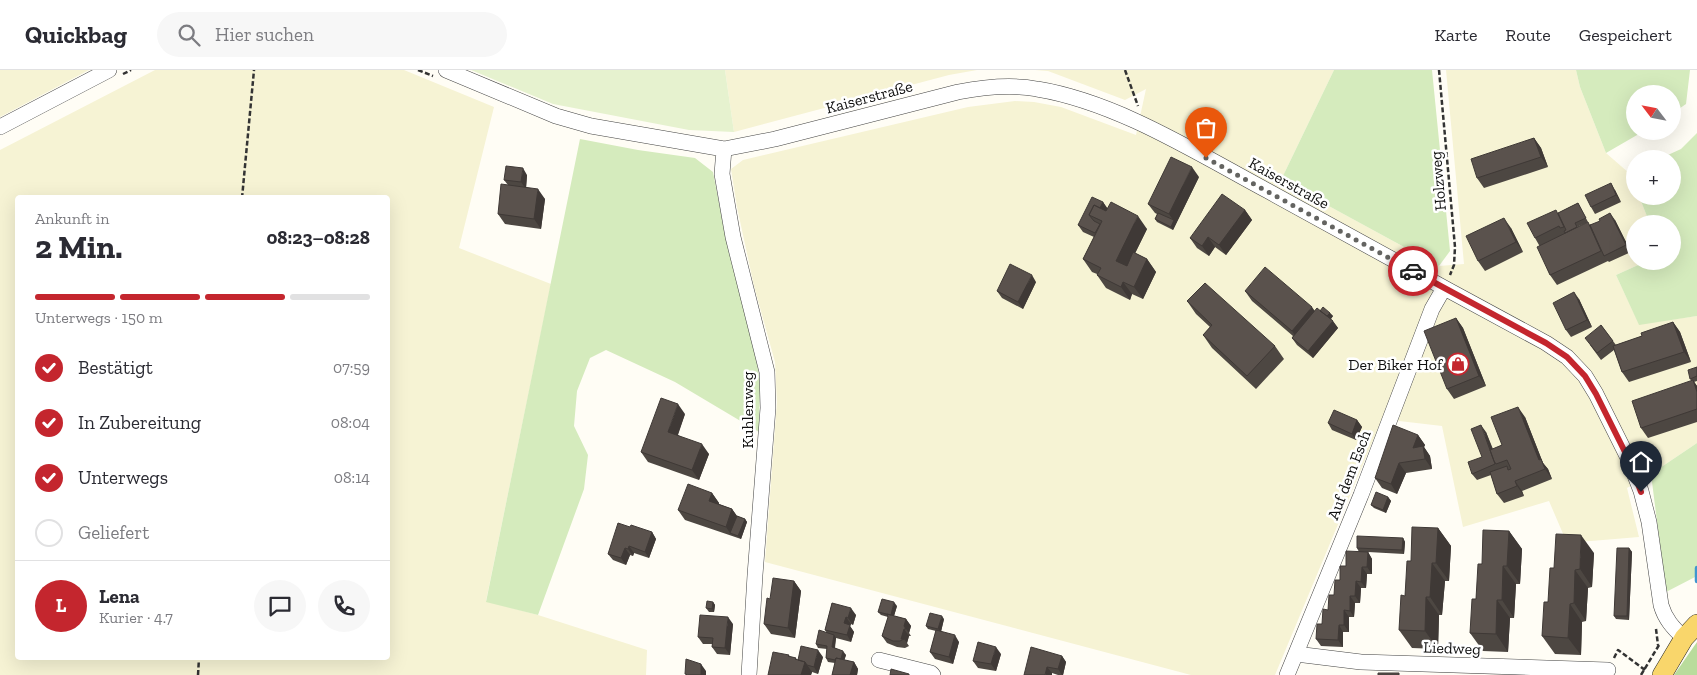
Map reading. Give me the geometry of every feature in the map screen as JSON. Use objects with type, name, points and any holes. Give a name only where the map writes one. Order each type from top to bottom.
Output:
[{"type":"main road","points":[[1653,672],[1691,630]]},
{"type":"street","points":[[0,127],[109,70]]},
{"type":"street","name":"Kaiserstraße","points":[[440,74],[565,119],[591,126],[640,136],[724,149],[775,139],[958,92],[1008,86],[1036,88],[1089,103],[1136,122],[1206,158],[1546,343],[1567,357],[1585,376],[1596,394],[1629,460],[1641,492],[1649,522],[1664,616],[1674,629],[1691,630]]},
{"type":"street","name":"Kuhlenweg","points":[[724,149],[722,174],[733,238],[767,372],[768,408],[749,675]]},
{"type":"street","name":"Auf dem Esch","points":[[1287,675],[1361,495],[1432,309],[1444,288]]},
{"type":"street","name":"Liedweg","points":[[1296,654],[1361,662],[1608,670]]},
{"type":"street","points":[[879,660],[933,675]]},
{"type":"path","points":[[242,195],[254,70]]},
{"type":"path","points":[[418,70],[440,74]]},
{"type":"path","points":[[1125,70],[1140,110],[1136,122]]},
{"type":"path","name":"Holzweg","points":[[1439,70],[1455,247],[1454,265],[1444,288]]},
{"type":"path","points":[[1652,675],[1658,645],[1656,627]]},
{"type":"path","points":[[1608,670],[1618,650],[1653,672]]},
{"type":"path","points":[[198,675],[200,660]]},
{"type":"path","points":[[1641,675],[1653,672]]},
{"type":"shaded area","points":[[0,70],[89,70],[0,117]]},
{"type":"shaded area","points":[[155,70],[404,70],[494,107],[459,248],[551,284],[486,601],[538,615],[647,650],[646,675],[0,675],[0,150]]},
{"type":"shaded area","points":[[725,70],[977,70],[949,75],[734,132]]},
{"type":"shaded area","points":[[1035,70],[1334,70],[1281,180],[1439,266],[1464,264],[1446,70],[1576,70],[1580,87],[1606,153],[1626,170],[1626,205],[1643,205],[1646,215],[1626,215],[1627,270],[1616,275],[1639,324],[1697,316],[1697,443],[1627,488],[1639,537],[1567,543],[1549,501],[1463,527],[1442,426],[1382,419],[1275,675],[1191,675],[765,562],[777,402],[775,362],[754,286],[731,169],[743,160],[968,107],[1015,101],[1061,107],[1136,135],[1146,89],[1125,100],[1048,71]]},
{"type":"green space","points":[[471,70],[725,70],[734,132],[689,130],[553,104]]},
{"type":"green space","points":[[1334,70],[1432,70],[1450,251],[1439,266],[1281,180]]},
{"type":"green space","points":[[1576,70],[1690,70],[1686,104],[1681,107],[1681,85],[1626,85],[1626,140],[1628,140],[1606,153],[1580,87]]},
{"type":"green space","points":[[1697,133],[1697,316],[1639,325],[1616,275],[1627,270],[1681,270],[1681,215],[1646,215],[1643,205],[1681,205],[1681,150],[1679,150]]},
{"type":"green space","points":[[580,139],[695,158],[713,172],[728,249],[754,347],[760,381],[759,432],[675,382],[606,350],[590,358],[577,391],[574,426],[588,455],[584,489],[538,615],[486,602]]},
{"type":"green space","points":[[1697,443],[1697,576],[1666,592],[1651,474]]},
{"type":"green space","points":[[1697,642],[1697,675],[1674,675]]},
{"type":"building","points":[[1534,138],[1541,157],[1477,178],[1471,159]]},
{"type":"building","points":[[1171,157],[1192,167],[1169,214],[1148,204]]},
{"type":"building","points":[[506,166],[523,168],[521,182],[504,180]]},
{"type":"building","points":[[1611,183],[1616,195],[1591,207],[1585,195]]},
{"type":"building","points":[[501,184],[538,189],[534,219],[498,214]]},
{"type":"building","points":[[1222,194],[1245,210],[1219,245],[1208,237],[1202,246],[1190,238]]},
{"type":"building","points":[[1092,197],[1103,202],[1100,208],[1094,205],[1089,215],[1100,224],[1095,233],[1078,225]]},
{"type":"building","points":[[1111,202],[1138,216],[1116,261],[1127,266],[1133,252],[1147,259],[1134,287],[1123,282],[1121,287],[1097,275],[1101,268],[1083,259],[1102,221],[1089,215],[1094,205],[1106,211]]},
{"type":"building","points":[[1578,203],[1586,218],[1575,223],[1577,227],[1565,233],[1564,231],[1566,230],[1558,213]]},
{"type":"building","points":[[1556,210],[1564,227],[1560,228],[1559,226],[1535,238],[1527,223]]},
{"type":"building","points":[[1158,213],[1174,220],[1171,227],[1155,219]]},
{"type":"building","points":[[1610,213],[1626,245],[1604,256],[1590,225],[1600,221],[1599,219]]},
{"type":"building","points":[[1504,218],[1516,242],[1478,261],[1466,236]]},
{"type":"building","points":[[1588,222],[1601,251],[1550,275],[1537,247]]},
{"type":"building","points":[[1010,264],[1032,275],[1018,302],[997,291]]},
{"type":"building","points":[[1265,267],[1312,307],[1292,331],[1245,291]]},
{"type":"building","points":[[1205,283],[1275,346],[1247,376],[1203,335],[1212,325],[1187,301]]},
{"type":"building","points":[[1574,292],[1587,320],[1566,330],[1553,303]]},
{"type":"building","points":[[1323,307],[1330,313],[1327,316],[1320,311]]},
{"type":"building","points":[[1317,308],[1333,321],[1308,351],[1292,338]]},
{"type":"building","name":"Der Biker Hof","points":[[1456,318],[1479,376],[1447,389],[1424,331]]},
{"type":"building","points":[[1673,322],[1684,352],[1622,372],[1613,346],[1642,336],[1641,333]]},
{"type":"building","points":[[1601,325],[1613,341],[1597,353],[1585,338]]},
{"type":"building","points":[[1697,367],[1697,376],[1690,379],[1688,370]]},
{"type":"building","points":[[1693,380],[1697,392],[1697,409],[1641,428],[1632,401]]},
{"type":"building","points":[[661,398],[678,404],[668,432],[702,444],[692,470],[641,452]]},
{"type":"building","points":[[1518,407],[1539,460],[1541,459],[1545,469],[1515,481],[1517,486],[1497,494],[1490,472],[1507,466],[1508,470],[1511,469],[1507,460],[1496,464],[1494,461],[1490,450],[1502,445],[1491,417]]},
{"type":"building","points":[[1334,410],[1357,420],[1352,434],[1328,423]]},
{"type":"building","points":[[1393,425],[1418,435],[1413,448],[1423,446],[1425,459],[1399,463],[1391,484],[1375,478]]},
{"type":"building","points":[[1481,425],[1495,464],[1472,474],[1468,462],[1482,457],[1471,429]]},
{"type":"building","points":[[688,484],[712,493],[709,501],[732,509],[726,527],[678,510]]},
{"type":"building","points":[[1376,492],[1388,497],[1383,510],[1371,505]]},
{"type":"building","points":[[737,516],[745,519],[738,536],[730,533]]},
{"type":"building","points":[[618,523],[652,532],[645,552],[629,546],[628,549],[625,548],[621,558],[608,554]]},
{"type":"building","points":[[1412,527],[1438,528],[1436,563],[1432,563],[1430,597],[1426,597],[1425,631],[1399,630],[1401,595],[1405,596],[1407,561],[1411,561]]},
{"type":"building","points":[[1483,530],[1509,531],[1507,566],[1503,566],[1502,600],[1497,600],[1496,634],[1470,633],[1472,599],[1476,599],[1478,564],[1482,564]]},
{"type":"building","points":[[1556,534],[1581,535],[1580,569],[1575,570],[1574,603],[1570,604],[1568,638],[1542,636],[1544,602],[1548,602],[1550,568],[1554,568]]},
{"type":"building","points":[[1357,536],[1403,538],[1402,550],[1357,548]]},
{"type":"building","points":[[1617,548],[1629,548],[1627,616],[1614,616]]},
{"type":"building","points":[[1346,551],[1368,552],[1367,567],[1362,567],[1361,582],[1356,581],[1355,596],[1350,596],[1350,611],[1344,610],[1344,625],[1339,625],[1338,640],[1316,639],[1317,624],[1322,624],[1323,609],[1328,610],[1329,595],[1334,595],[1335,580],[1340,580],[1340,566],[1346,566]]},
{"type":"building","points":[[773,578],[794,581],[788,628],[764,624],[767,598],[770,599]]},
{"type":"building","points":[[882,599],[894,602],[891,615],[878,612]]},
{"type":"building","points":[[707,601],[713,602],[712,609],[706,608]]},
{"type":"building","points":[[832,603],[851,608],[848,618],[846,617],[844,623],[850,625],[847,635],[825,630]]},
{"type":"building","points":[[930,613],[942,616],[938,629],[926,626]]},
{"type":"building","points":[[887,614],[906,619],[904,626],[906,629],[904,629],[901,639],[904,639],[893,641],[882,636],[888,617]]},
{"type":"building","points":[[700,615],[728,617],[725,648],[712,647],[713,638],[698,637]]},
{"type":"building","points":[[819,630],[834,635],[832,647],[843,651],[841,659],[826,658],[827,646],[816,644]]},
{"type":"building","points":[[936,630],[955,635],[949,657],[930,652]]},
{"type":"building","points":[[978,642],[996,647],[991,664],[973,661]]},
{"type":"building","points":[[801,646],[818,650],[814,667],[798,660]]},
{"type":"building","points":[[1031,647],[1062,656],[1058,669],[1047,667],[1045,675],[1024,675]]},
{"type":"building","points":[[773,652],[789,655],[805,662],[801,675],[768,675]]},
{"type":"building","points":[[836,658],[854,662],[850,675],[832,675]]},
{"type":"building","points":[[686,659],[701,664],[701,675],[685,674]]},
{"type":"building","points":[[891,669],[909,674],[909,675],[890,675]]},
{"type":"building","points":[[1378,673],[1399,673],[1399,675],[1378,675]]},
{"type":"waterway","points":[[1697,568],[1697,581]]},
{"type":"way so far","points":[[1206,158],[1413,271]]},
{"type":"place","name":"Der Biker Hof","points":[[1458,364]]},
{"type":"route","points":[[1413,271],[1546,343],[1567,357],[1585,376],[1596,394],[1629,460],[1641,492]]}]
